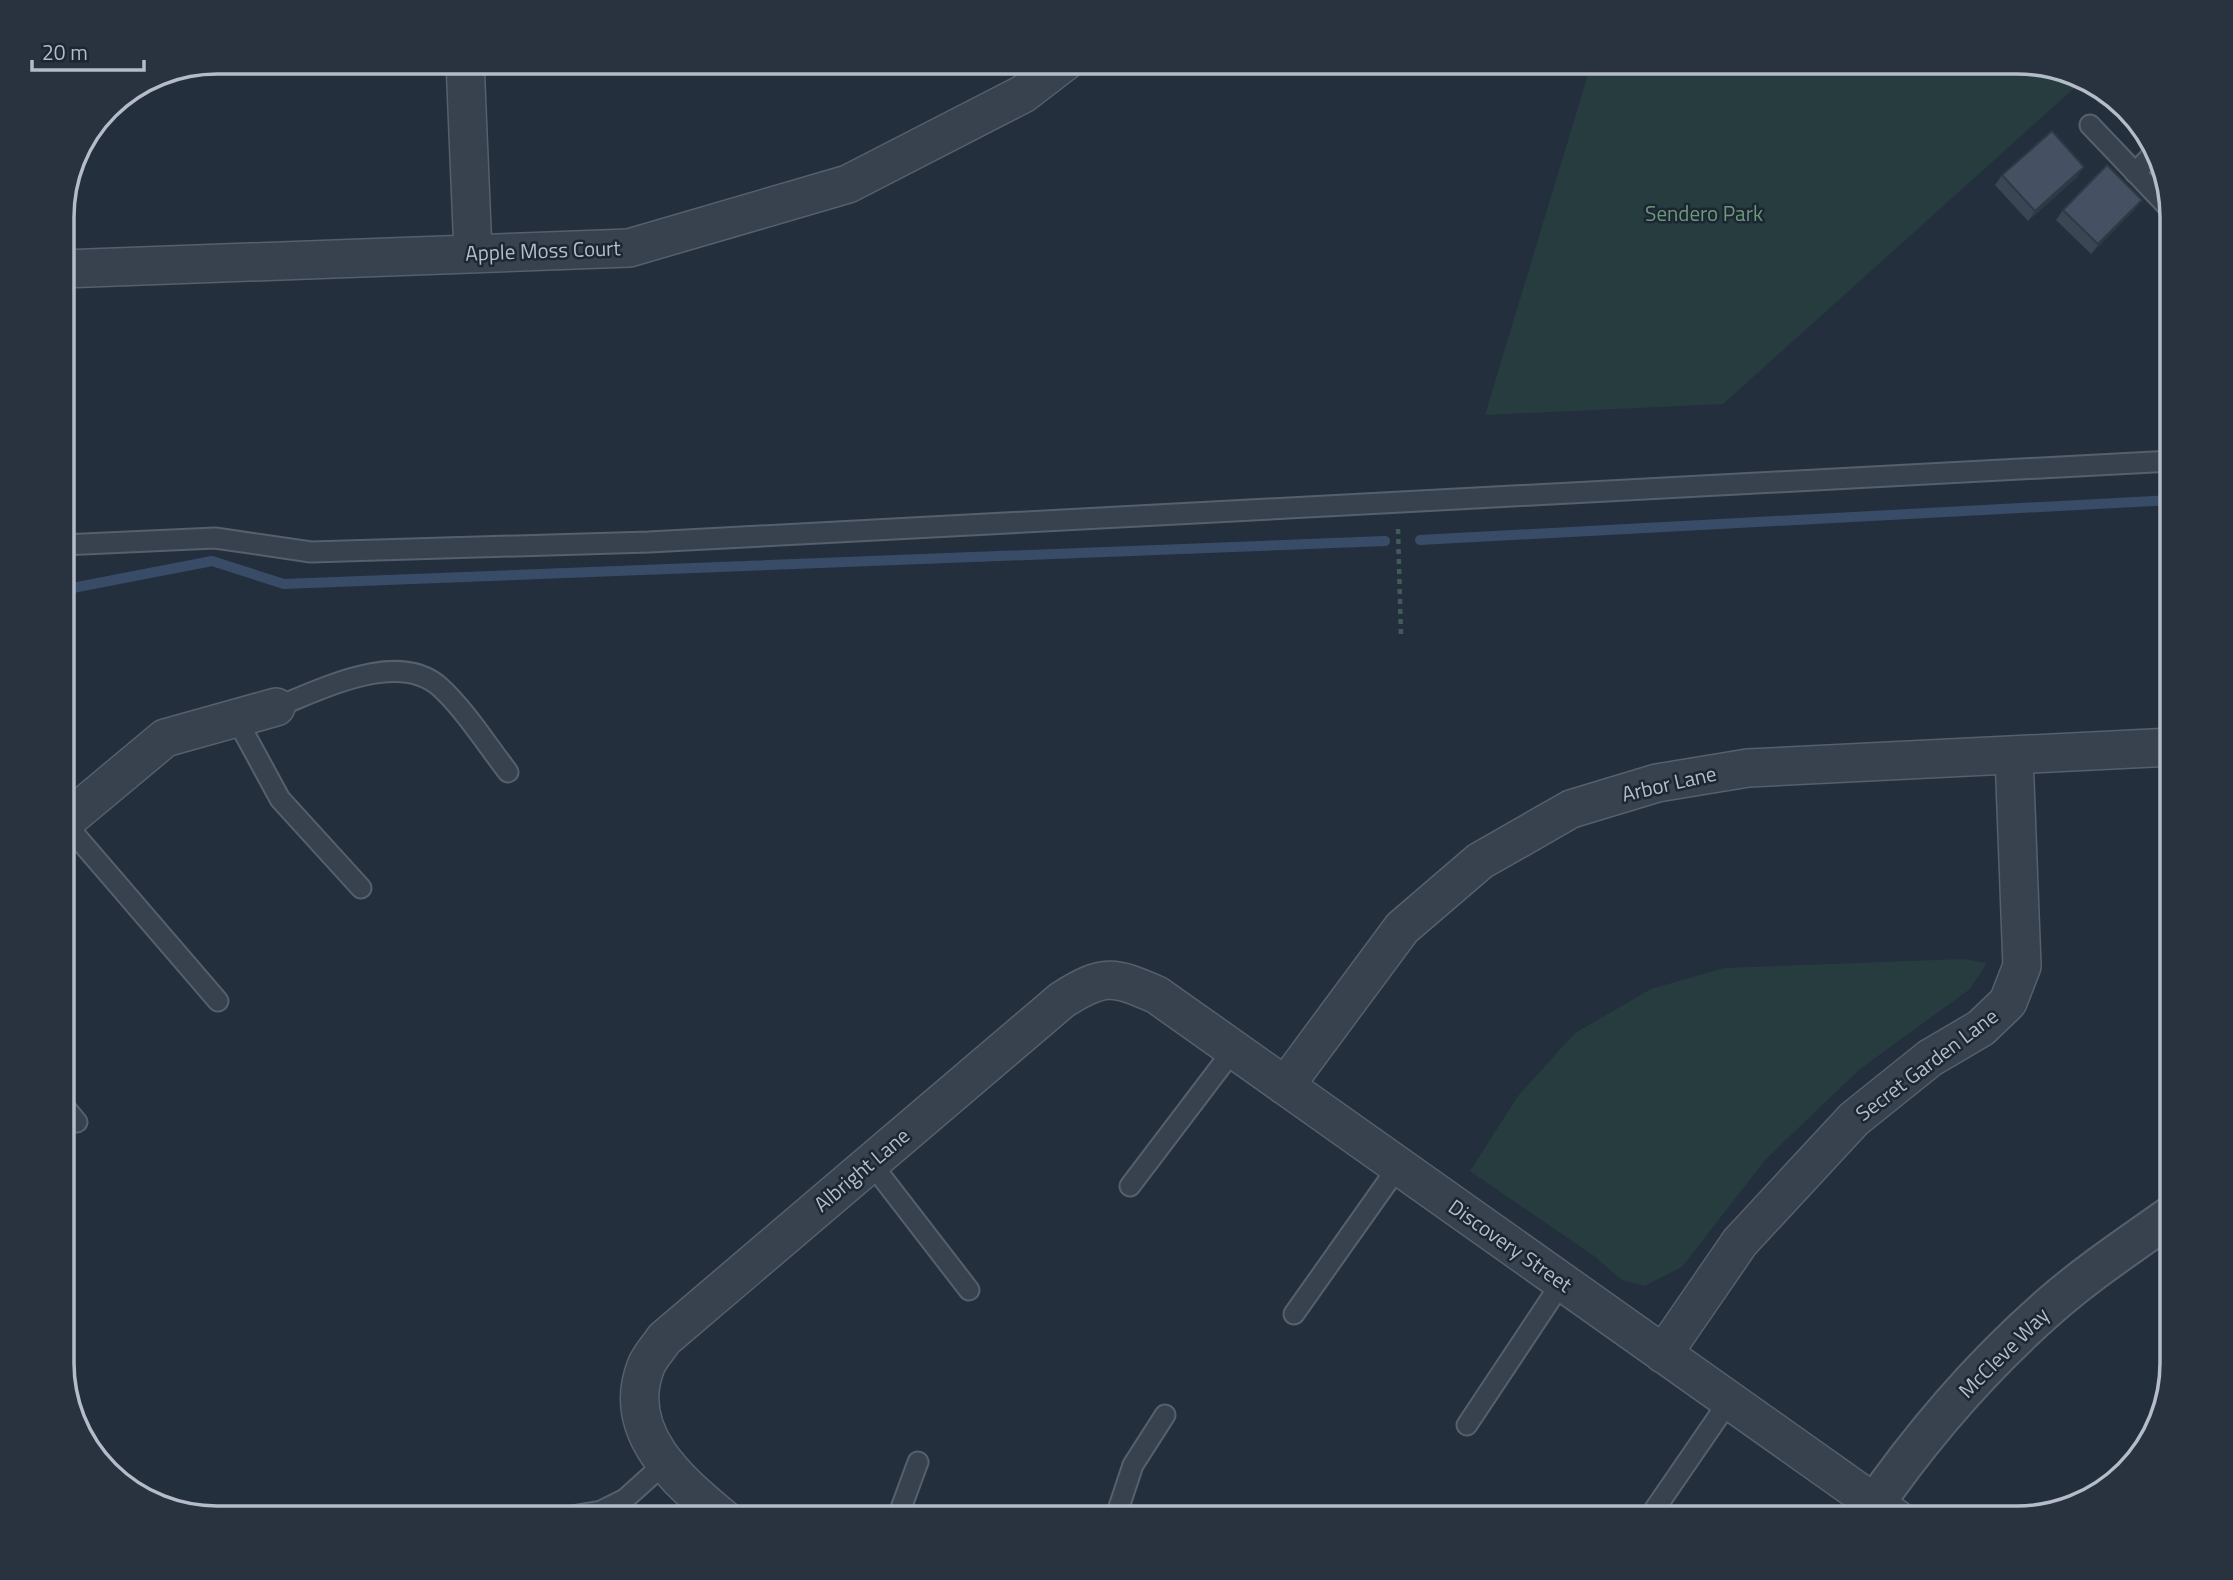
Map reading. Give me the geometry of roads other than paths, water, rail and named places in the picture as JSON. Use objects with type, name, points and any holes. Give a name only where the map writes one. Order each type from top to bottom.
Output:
[{"type":"street","points":[[466,74],[473,253]]},
{"type":"street","name":"Apple Moss Court","points":[[74,269],[629,248],[848,184],[1023,94],[1049,74]]},
{"type":"street","points":[[74,814],[165,738],[276,707]]},
{"type":"street","name":"Arbor Lane","points":[[1285,1086],[1402,928],[1480,861],[1571,809],[1657,783],[1748,768],[2160,748]]},
{"type":"street","name":"Secret Garden Lane","points":[[1663,1354],[1740,1242],[1854,1119],[1930,1058],[1982,1028],[2008,1002],[2022,966],[2014,755]]},
{"type":"street","name":"Discovery Street","points":[[1121,979],[1157,995],[1234,1049],[1729,1401],[1868,1506]]},
{"type":"street","name":"Albright Lane","points":[[665,1463],[650,1444],[639,1399],[647,1365],[664,1339],[1062,1000],[1089,983],[1121,979]]},
{"type":"street","name":"McCleve Way","points":[[1884,1506],[1927,1436],[1990,1363],[2052,1305],[2160,1224]]},
{"type":"street","points":[[665,1463],[683,1485],[708,1506]]},
{"type":"lane","points":[[2090,125],[2158,196]]},
{"type":"lane","points":[[2135,173],[2148,160]]},
{"type":"lane","points":[[74,544],[215,538],[311,552],[649,542],[2160,462]]},
{"type":"lane","points":[[276,707],[366,674],[404,670],[439,686],[508,772]]},
{"type":"lane","points":[[236,718],[280,799],[361,888]]},
{"type":"lane","points":[[74,836],[218,1001]]},
{"type":"lane","points":[[1130,1186],[1234,1049]]},
{"type":"lane","points":[[74,1118],[77,1122]]},
{"type":"lane","points":[[871,1163],[969,1290]]},
{"type":"lane","points":[[1294,1314],[1398,1167]]},
{"type":"lane","points":[[1467,1425],[1562,1282]]},
{"type":"lane","points":[[1657,1506],[1729,1401]]},
{"type":"lane","points":[[1119,1506],[1133,1465],[1165,1415]]},
{"type":"lane","points":[[902,1506],[918,1462]]},
{"type":"lane","points":[[611,1506],[625,1499],[665,1463]]},
{"type":"waterway","points":[[1420,540],[2160,501]]},
{"type":"waterway","points":[[74,588],[212,561],[284,584],[1385,541]]},
{"type":"park label","name":"Sendero Park","points":[[1704,214]]}]
